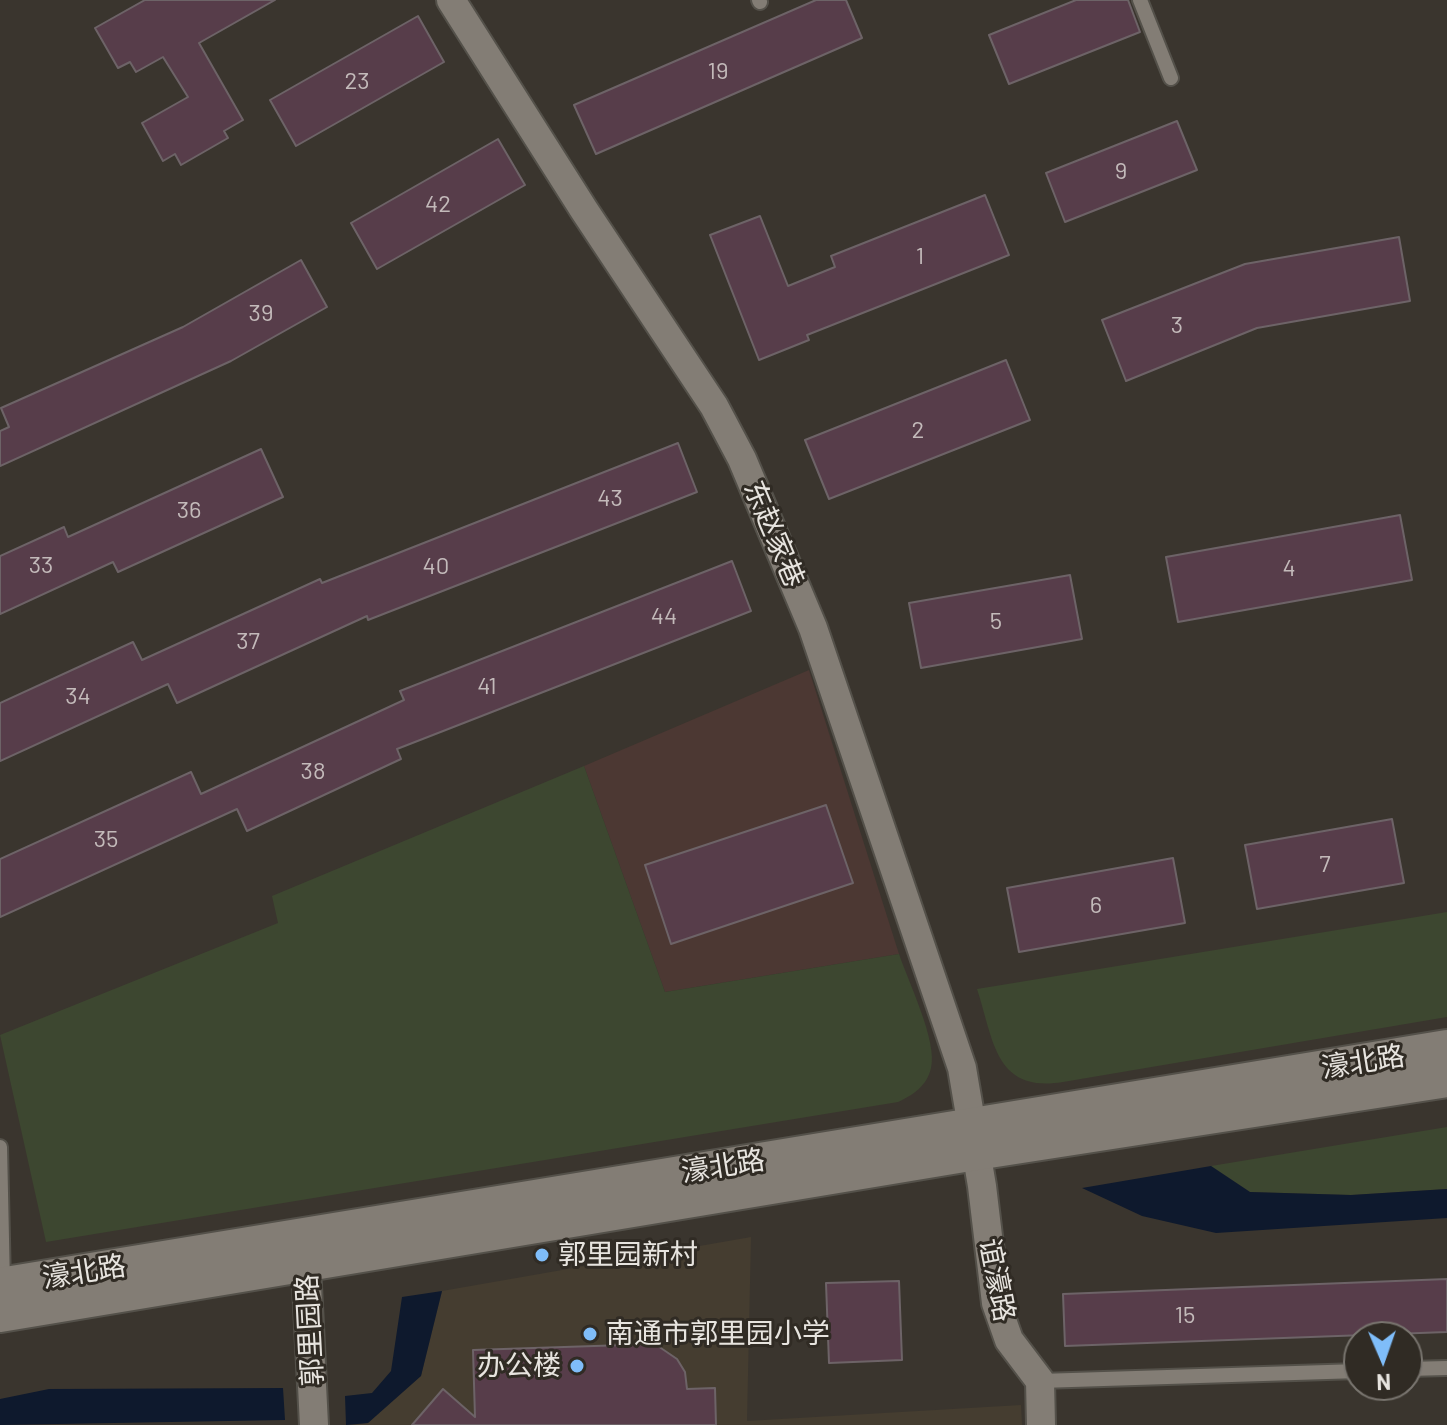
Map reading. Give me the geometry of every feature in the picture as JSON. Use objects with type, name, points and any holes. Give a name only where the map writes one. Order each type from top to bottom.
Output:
[{"type":"street","name":"东赵家巷","points":[[451,0],[584,210],[714,406],[742,459],[813,628],[962,1068],[974,1138]]},
{"type":"street","name":"濠北路","points":[[1,1295],[306,1250],[974,1138],[1447,1048]]},
{"type":"street","name":"濠北路","points":[[974,1138],[1447,1079]]},
{"type":"street","name":"谊濠路","points":[[974,1138],[996,1303],[1009,1340],[1040,1381]]},
{"type":"street","name":"郭里园路","points":[[306,1250],[314,1425]]},
{"type":"street","points":[[1040,1381],[1041,1425]]},
{"type":"lane","points":[[1140,0],[1171,78]]},
{"type":"lane","points":[[0,1147],[1,1295]]},
{"type":"lane","points":[[1423,1369],[1447,1368]]},
{"type":"lane","points":[[1040,1381],[1343,1372]]},
{"type":"shaded area","points":[[809,670],[899,954],[665,992],[584,766]]},
{"type":"shaded area","name":"南通市郭里园小学","points":[[751,1237],[747,1421],[1021,1405],[1022,1425],[354,1425],[368,1423],[421,1376],[442,1291]]},
{"type":"green space","points":[[584,766],[665,992],[899,954],[930,1043],[931,1068],[923,1085],[898,1102],[46,1242],[0,1035],[278,923],[272,896]]},
{"type":"green space","points":[[1447,912],[1447,1017],[1063,1082],[1040,1083],[1023,1079],[1010,1071],[994,1044],[977,989]]},
{"type":"green space","points":[[1447,1127],[1447,1189],[1351,1195],[1250,1192],[1211,1166]]},
{"type":"water","points":[[1211,1166],[1250,1192],[1351,1195],[1447,1189],[1447,1218],[1216,1233],[1142,1216],[1082,1188]]},
{"type":"water","points":[[442,1291],[421,1376],[368,1423],[346,1425],[345,1396],[372,1393],[391,1371],[402,1297]]},
{"type":"water","points":[[283,1388],[285,1420],[0,1425],[0,1399],[49,1389]]},
{"type":"building","points":[[145,0],[275,0],[199,43],[243,120],[224,131],[228,138],[181,165],[175,154],[163,161],[142,123],[188,97],[163,57],[136,72],[130,62],[118,68],[95,28]]},
{"type":"building","points":[[816,0],[846,0],[862,38],[596,154],[574,105]]},
{"type":"building","points":[[1076,0],[1128,0],[1140,32],[1009,84],[989,35]]},
{"type":"building","points":[[418,16],[444,62],[296,146],[270,100]]},
{"type":"building","points":[[1177,121],[1197,170],[1065,222],[1046,173]]},
{"type":"building","points":[[498,139],[525,185],[377,269],[351,223]]},
{"type":"building","points":[[985,195],[1009,255],[807,335],[809,340],[759,360],[710,235],[760,216],[788,286],[835,267],[831,256]]},
{"type":"building","points":[[1399,237],[1410,301],[1257,328],[1126,381],[1102,320],[1245,264]]},
{"type":"building","points":[[301,260],[327,307],[231,361],[0,466],[0,431],[9,427],[1,408],[183,327]]},
{"type":"building","points":[[1006,360],[1030,420],[829,499],[805,440]]},
{"type":"building","points":[[678,443],[697,492],[368,620],[367,616],[177,703],[168,684],[0,761],[0,703],[133,642],[142,660],[320,579],[322,583]]},
{"type":"building","points":[[261,449],[283,497],[118,572],[113,562],[0,614],[0,556],[64,527],[68,537]]},
{"type":"building","points":[[1400,515],[1412,580],[1178,622],[1166,557]]},
{"type":"building","points":[[732,561],[751,611],[397,749],[401,759],[247,831],[237,809],[0,917],[0,859],[191,772],[201,794],[404,700],[400,691]]},
{"type":"building","points":[[1070,575],[1082,639],[921,668],[909,603]]},
{"type":"building","points":[[826,805],[853,883],[671,944],[645,865]]},
{"type":"building","points":[[1392,819],[1404,883],[1257,909],[1245,845]]},
{"type":"building","points":[[1173,858],[1185,923],[1019,952],[1007,888]]},
{"type":"building","points":[[1447,1279],[1447,1332],[1423,1333],[1423,1321],[1343,1321],[1343,1336],[1065,1346],[1063,1294]]},
{"type":"building","points":[[899,1281],[902,1360],[829,1363],[826,1283]]},
{"type":"building","points":[[655,1344],[677,1359],[685,1372],[687,1389],[715,1388],[716,1425],[412,1425],[443,1389],[475,1417],[473,1350]]},
{"type":"place","name":"郭里园新村","points":[[542,1255]]},
{"type":"place","name":"南通市郭里园小学","points":[[590,1334]]},
{"type":"place","name":"办公楼","points":[[577,1366]]}]
